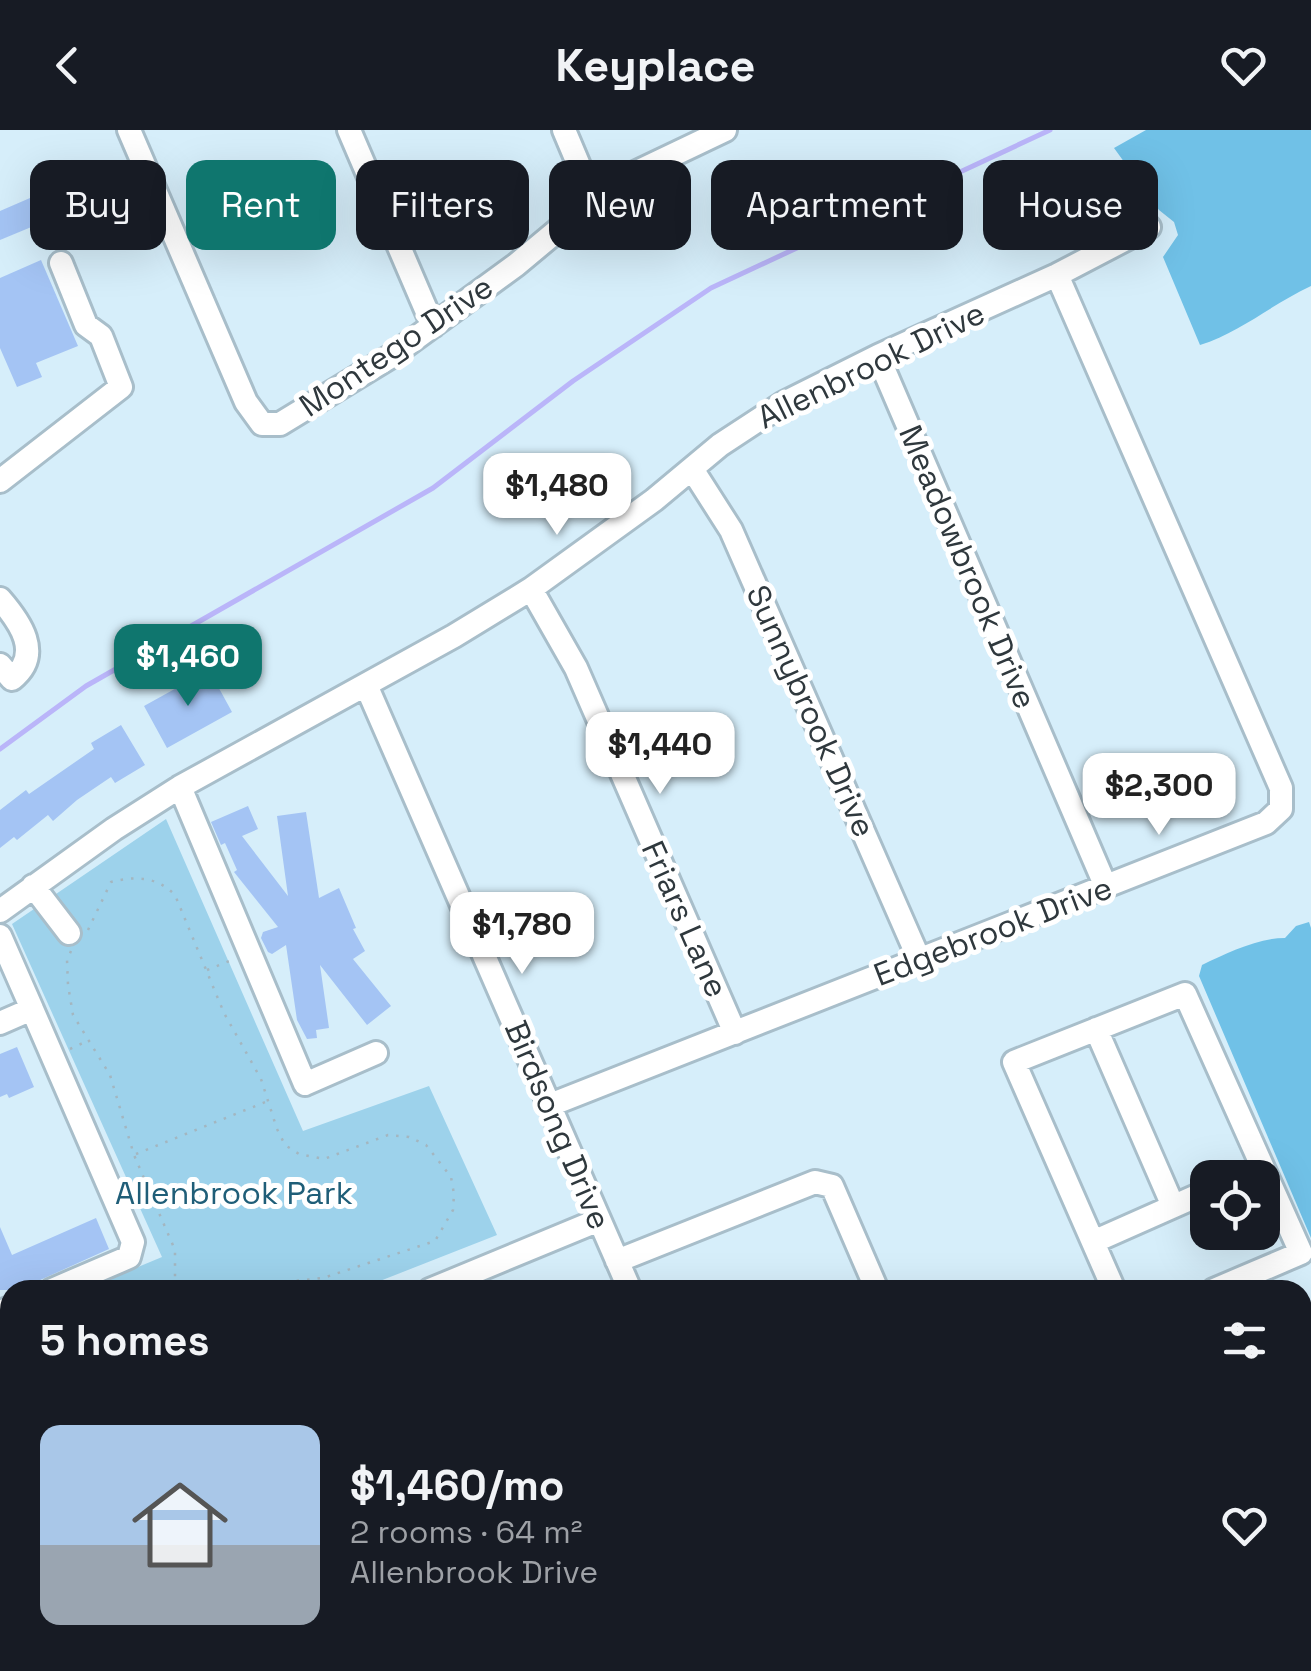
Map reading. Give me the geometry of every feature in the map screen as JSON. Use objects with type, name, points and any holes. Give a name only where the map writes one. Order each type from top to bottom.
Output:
[{"type":"street","name":"Montego Drive","points":[[129,130],[246,402],[262,424],[280,424],[390,356],[549,237]]},
{"type":"street","points":[[349,130],[433,326]]},
{"type":"street","points":[[564,130],[577,160]]},
{"type":"street","name":"Montego Drive","points":[[662,160],[724,130]]},
{"type":"street","name":"Allenbrook Drive","points":[[0,911],[180,787],[531,590],[720,445],[784,404],[1105,250]]},
{"type":"street","points":[[0,482],[122,387],[101,336],[86,325],[61,263]]},
{"type":"street","name":"Edgebrook Drive","points":[[550,1105],[1266,823],[1282,809],[1281,788],[1057,275]]},
{"type":"street","name":"Meadowbrook Drive","points":[[878,356],[1106,887]]},
{"type":"street","name":"Sunnybrook Drive","points":[[692,469],[731,530],[920,959]]},
{"type":"street","name":"Friars Lane","points":[[531,590],[576,668],[734,1033]]},
{"type":"street","points":[[0,599],[22,624],[26,646],[20,672],[4,678]]},
{"type":"street","name":"Birdsong Drive","points":[[366,685],[626,1280]]},
{"type":"street","points":[[180,787],[305,1084],[376,1053]]},
{"type":"street","points":[[33,886],[75,937]]},
{"type":"street","points":[[0,936],[133,1242],[128,1257],[75,1280]]},
{"type":"street","points":[[1110,1280],[1014,1062],[1185,994],[1259,1160]]},
{"type":"street","points":[[0,1023],[32,1009]]},
{"type":"street","points":[[1096,1028],[1174,1206]]},
{"type":"street","points":[[617,1261],[815,1182],[832,1186],[873,1280]]},
{"type":"street","points":[[1093,1242],[1190,1199]]},
{"type":"street","points":[[1238,1280],[1301,1253],[1280,1206]]},
{"type":"street","points":[[454,1280],[599,1220]]},
{"type":"path","points":[[175,1280],[175,1250],[134,1154],[110,1075],[73,1015],[67,960],[75,937],[91,928],[110,882],[129,878],[164,884],[175,895],[206,971],[270,1101],[276,1129],[285,1145],[299,1154],[324,1159],[372,1138],[409,1137],[426,1145],[451,1177],[453,1210],[435,1241],[323,1278],[295,1280]]},
{"type":"path","points":[[206,971],[250,952]]},
{"type":"path","points":[[134,1154],[270,1101]]},
{"type":"green space","name":"Allenbrook Park","points":[[166,819],[303,1131],[429,1086],[497,1235],[382,1280],[107,1280],[162,1257],[12,924]]},
{"type":"shaded area","points":[[1146,130],[1311,130],[1311,286],[1229,333],[1200,345],[1163,257],[1178,235],[1174,222],[1158,209],[1158,160],[1123,160],[1114,148]]},
{"type":"shaded area","points":[[1309,922],[1311,928],[1311,1238],[1199,976],[1202,965],[1253,943],[1285,938],[1296,926]]},
{"type":"building","points":[[30,198],[30,228],[0,240],[0,211]]},
{"type":"building","points":[[41,260],[78,346],[36,363],[42,377],[17,387],[0,348],[0,278]]},
{"type":"building","points":[[209,670],[232,712],[167,748],[144,706]]},
{"type":"building","points":[[121,725],[145,765],[115,783],[111,777],[53,821],[48,815],[17,840],[14,837],[0,848],[0,810],[94,749],[91,743]]},
{"type":"building","points":[[248,806],[258,829],[242,836],[288,896],[277,816],[306,812],[319,898],[339,888],[365,951],[353,959],[391,1006],[367,1025],[320,965],[329,1028],[316,1030],[317,1038],[307,1039],[297,1020],[286,945],[272,954],[268,952],[261,938],[263,932],[278,927],[234,872],[237,870],[225,843],[221,845],[211,822]]},
{"type":"building","points":[[17,1047],[34,1087],[9,1098],[7,1094],[0,1097],[0,1054]]},
{"type":"building","points":[[96,1218],[109,1249],[40,1280],[0,1280],[0,1227],[12,1255]]},
{"type":"waterway","points":[[0,749],[86,686],[433,488],[573,381],[711,288],[1050,130]]}]
